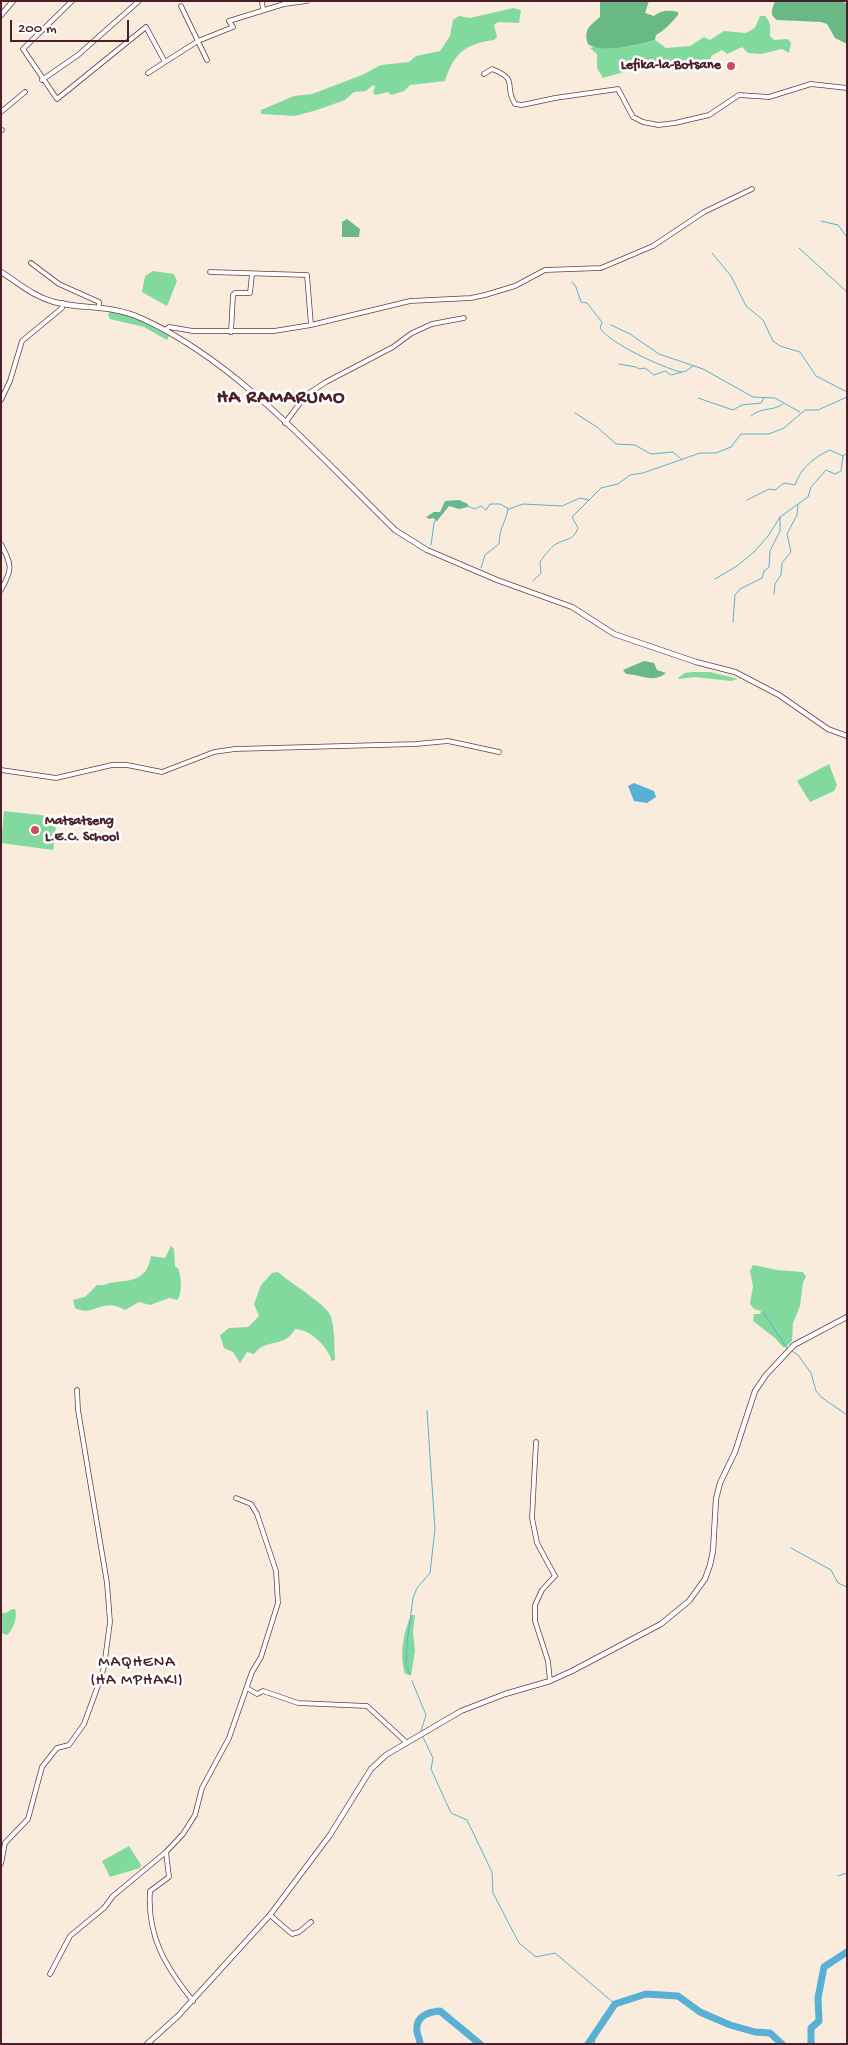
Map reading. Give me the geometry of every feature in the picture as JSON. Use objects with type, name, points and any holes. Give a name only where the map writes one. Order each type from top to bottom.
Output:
[{"type":"street","points":[[1,15],[12,1]]},
{"type":"street","points":[[72,1],[23,49],[42,80],[57,99],[146,27],[165,62]]},
{"type":"street","points":[[42,80],[78,55],[139,1]]},
{"type":"street","points":[[262,1],[263,10]]},
{"type":"street","points":[[148,73],[198,41],[233,27],[229,21],[263,10],[307,1]]},
{"type":"street","points":[[181,6],[207,60]]},
{"type":"street","points":[[484,74],[492,69],[504,73],[509,78],[515,104],[522,105],[555,98],[618,90],[633,117],[643,122],[658,125],[709,115],[739,95],[769,97],[811,84],[847,88]]},
{"type":"street","points":[[1,112],[25,92]]},
{"type":"street","points":[[165,330],[169,327],[184,330],[231,332],[274,331],[311,325],[410,301],[470,298],[485,295],[515,286],[545,270],[601,268],[653,246],[704,212],[752,189]]},
{"type":"street","points":[[31,263],[58,284],[100,302],[99,306]]},
{"type":"street","points":[[1,272],[22,288],[53,302],[120,309],[165,330],[231,374],[395,530],[410,541],[498,580],[572,607],[614,634],[696,662],[735,672],[779,695],[828,729],[847,736]]},
{"type":"street","points":[[210,272],[307,275],[311,325]]},
{"type":"street","points":[[231,332],[233,295],[235,293],[250,294],[252,274]]},
{"type":"street","points":[[1,400],[15,369],[22,341],[62,308],[64,303]]},
{"type":"street","points":[[285,424],[306,395],[326,382],[393,348],[412,333],[432,324],[464,318]]},
{"type":"street","points":[[1,544],[11,566],[1,590]]},
{"type":"street","points":[[1,770],[56,778],[112,765],[127,765],[162,772],[214,752],[270,746],[416,744],[438,741],[499,752]]},
{"type":"street","points":[[147,2044],[192,2001],[270,1915],[330,1835],[372,1769],[386,1755],[461,1711],[505,1694],[550,1681],[641,1636],[672,1616],[690,1601],[705,1579],[710,1566],[713,1551],[716,1499],[720,1483],[735,1452],[755,1391],[766,1375],[794,1345],[847,1317]]},
{"type":"street","points":[[1,1864],[5,1843],[28,1819],[42,1768],[57,1748],[70,1745],[84,1724],[104,1667],[110,1622],[107,1584],[78,1410],[77,1390]]},
{"type":"street","points":[[536,1442],[532,1518],[537,1543],[554,1576],[537,1599],[535,1622],[548,1661],[550,1681]]},
{"type":"street","points":[[50,1974],[70,1936],[104,1908],[113,1896],[166,1852],[183,1834],[195,1815],[202,1788],[229,1738],[252,1672],[262,1657],[278,1603],[279,1584],[257,1514],[251,1504],[236,1498]]},
{"type":"street","points":[[247,1688],[257,1694],[263,1691],[298,1703],[367,1706],[406,1742]]},
{"type":"street","points":[[166,1852],[169,1877],[150,1891],[151,1932],[170,1969],[192,2001]]},
{"type":"street","points":[[270,1915],[292,1934],[299,1932],[311,1922]]},
{"type":"green space","points":[[600,1],[649,1],[645,13],[654,16],[662,12],[671,11],[678,12],[678,15],[665,29],[656,35],[655,40],[620,48],[594,47],[588,44],[586,35],[588,28],[600,17]]},
{"type":"green space","points":[[775,1],[841,1],[847,4],[847,44],[835,38],[827,24],[821,22],[777,20],[772,14]]},
{"type":"green space","points":[[513,8],[521,10],[519,23],[498,22],[494,25],[497,37],[494,40],[468,47],[462,52],[452,63],[445,81],[410,85],[404,91],[391,95],[388,92],[375,95],[373,92],[375,86],[373,85],[366,91],[354,92],[345,100],[295,116],[261,114],[261,110],[294,96],[312,94],[362,75],[381,65],[409,62],[416,56],[440,51],[450,36],[453,20],[459,16],[470,18]]},
{"type":"green space","points":[[760,16],[765,16],[769,21],[770,36],[774,40],[788,39],[791,43],[789,53],[782,49],[761,54],[748,53],[742,47],[727,54],[722,50],[711,56],[709,69],[703,62],[682,61],[673,69],[667,64],[654,67],[647,65],[603,78],[597,68],[597,54],[590,48],[596,46],[602,48],[625,47],[655,40],[666,48],[690,46],[704,37],[710,40],[724,31],[746,33],[755,28]]},
{"type":"green space","points":[[347,219],[360,229],[359,237],[342,237],[342,222]]},
{"type":"green space","points":[[153,271],[174,274],[177,281],[167,306],[142,292],[145,276]]},
{"type":"green space","points":[[110,311],[132,316],[169,336],[167,340],[144,327],[110,319],[108,315]]},
{"type":"green space","points":[[459,500],[468,504],[468,507],[459,509],[449,506],[437,521],[426,517],[434,512],[440,512],[445,501]]},
{"type":"green space","points":[[644,661],[654,663],[657,670],[666,673],[656,678],[646,678],[626,674],[623,670]]},
{"type":"green space","points":[[710,672],[738,679],[731,681],[695,677],[678,678],[685,673]]},
{"type":"green space","points":[[829,764],[837,785],[834,791],[810,802],[797,781]]},
{"type":"green space","points":[[4,811],[57,817],[53,850],[1,843]]},
{"type":"green space","points":[[171,1246],[174,1249],[175,1267],[178,1268],[181,1280],[180,1294],[177,1300],[169,1298],[150,1305],[139,1302],[125,1310],[110,1305],[88,1311],[75,1308],[73,1300],[85,1297],[97,1285],[135,1279],[140,1276],[147,1269],[151,1256],[165,1258]]},
{"type":"green space","points":[[753,1265],[777,1270],[803,1272],[806,1277],[803,1282],[800,1306],[793,1323],[792,1341],[786,1347],[783,1347],[775,1338],[753,1321],[754,1314],[760,1314],[761,1311],[754,1309],[750,1304],[753,1286],[750,1271]]},
{"type":"green space","points":[[278,1272],[316,1300],[328,1312],[333,1327],[335,1360],[332,1361],[330,1355],[318,1340],[307,1332],[295,1329],[286,1339],[264,1346],[254,1354],[247,1352],[240,1363],[233,1352],[224,1348],[220,1335],[229,1328],[248,1327],[259,1316],[254,1304],[261,1285],[272,1273]]},
{"type":"green space","points":[[15,1609],[16,1612],[15,1619],[13,1627],[7,1635],[1,1633],[1,1613],[6,1613]]},
{"type":"green space","points":[[411,1615],[415,1615],[413,1632],[415,1651],[411,1675],[405,1674],[402,1652],[404,1637]]},
{"type":"green space","points":[[129,1846],[141,1865],[140,1868],[110,1877],[102,1861]]},
{"type":"water","points":[[634,783],[654,791],[656,797],[647,803],[634,801],[628,786]]},
{"type":"waterway","points":[[821,221],[838,225],[847,237]]},
{"type":"waterway","points":[[799,248],[847,292]]},
{"type":"waterway","points":[[712,253],[731,276],[746,306],[763,320],[773,341],[780,346],[800,352],[816,376],[847,392]]},
{"type":"waterway","points":[[572,282],[576,287],[581,302],[587,303],[602,322],[600,328],[605,334],[637,354],[662,366],[681,372]]},
{"type":"waterway","points":[[611,325],[630,334],[659,354],[703,369],[753,397],[775,398],[800,412]]},
{"type":"waterway","points":[[619,364],[639,369],[645,368],[654,375],[665,371],[671,375],[686,371],[693,366]]},
{"type":"waterway","points":[[431,545],[434,523],[446,503],[475,509],[481,506],[486,510],[490,504],[500,504],[509,509],[523,504],[562,506],[580,498],[589,500],[601,488],[618,484],[630,475],[643,473],[700,453],[716,453],[731,447],[741,434],[769,434],[784,428],[805,410],[818,410],[847,397]]},
{"type":"waterway","points":[[698,398],[733,410],[742,405],[761,403],[764,398]]},
{"type":"waterway","points":[[751,416],[760,411],[783,404]]},
{"type":"waterway","points":[[575,413],[597,427],[616,444],[635,445],[651,454],[673,452],[682,460]]},
{"type":"waterway","points":[[747,500],[769,489],[775,490],[784,483],[795,485],[808,464],[830,450],[843,456]]},
{"type":"waterway","points":[[715,579],[737,566],[754,552],[768,536],[780,517],[808,497],[811,487],[826,470],[835,474],[841,471],[843,456],[847,453]]},
{"type":"waterway","points":[[533,581],[541,573],[540,562],[547,552],[556,544],[572,537],[576,532],[578,528],[572,517],[589,500]]},
{"type":"waterway","points":[[774,594],[775,584],[781,575],[782,563],[791,552],[787,534],[797,515],[798,505]]},
{"type":"waterway","points":[[481,568],[485,555],[499,544],[500,533],[508,509]]},
{"type":"waterway","points":[[733,622],[735,595],[740,589],[762,578],[764,571],[769,567],[770,551],[780,531],[780,517]]},
{"type":"waterway","points":[[764,1313],[788,1350]]},
{"type":"waterway","points":[[792,1351],[798,1355],[811,1373],[816,1391],[821,1397],[847,1415]]},
{"type":"waterway","points":[[410,1675],[406,1665],[413,1598],[417,1588],[430,1573],[435,1529],[427,1411]]},
{"type":"waterway","points":[[791,1548],[831,1570],[838,1583],[847,1587]]},
{"type":"waterway","points":[[412,1681],[426,1715],[421,1731]]},
{"type":"waterway","points":[[422,1735],[433,1758],[431,1769],[451,1813],[467,1820],[492,1872],[493,1893],[519,1943],[536,1957],[555,1953],[615,2004]]},
{"type":"waterway","points":[[838,1876],[847,1873]]},
{"type":"waterway","points":[[811,2044],[811,2028],[819,2021],[818,1998],[824,1967],[847,1952]]},
{"type":"waterway","points":[[588,2044],[615,2004],[646,1994],[678,1996],[700,2012],[730,2025],[755,2032],[770,2033],[782,2044]]},
{"type":"waterway","points":[[420,2044],[417,2032],[418,2022],[423,2016],[431,2012],[440,2011],[480,2044]]},
{"type":"waterway","points":[[594,2044],[596,2034]]},
{"type":"place","name":"Lefika-la-Botsane","points":[[731,66]]},
{"type":"place","name":"Matsatseng L.E.C. School","points":[[35,830]]},
{"type":"district","name":"HA RAMARUMO","points":[[281,399]]},
{"type":"district","name":"MAQHENA (HA MPHAKI)","points":[[137,1673]]}]
